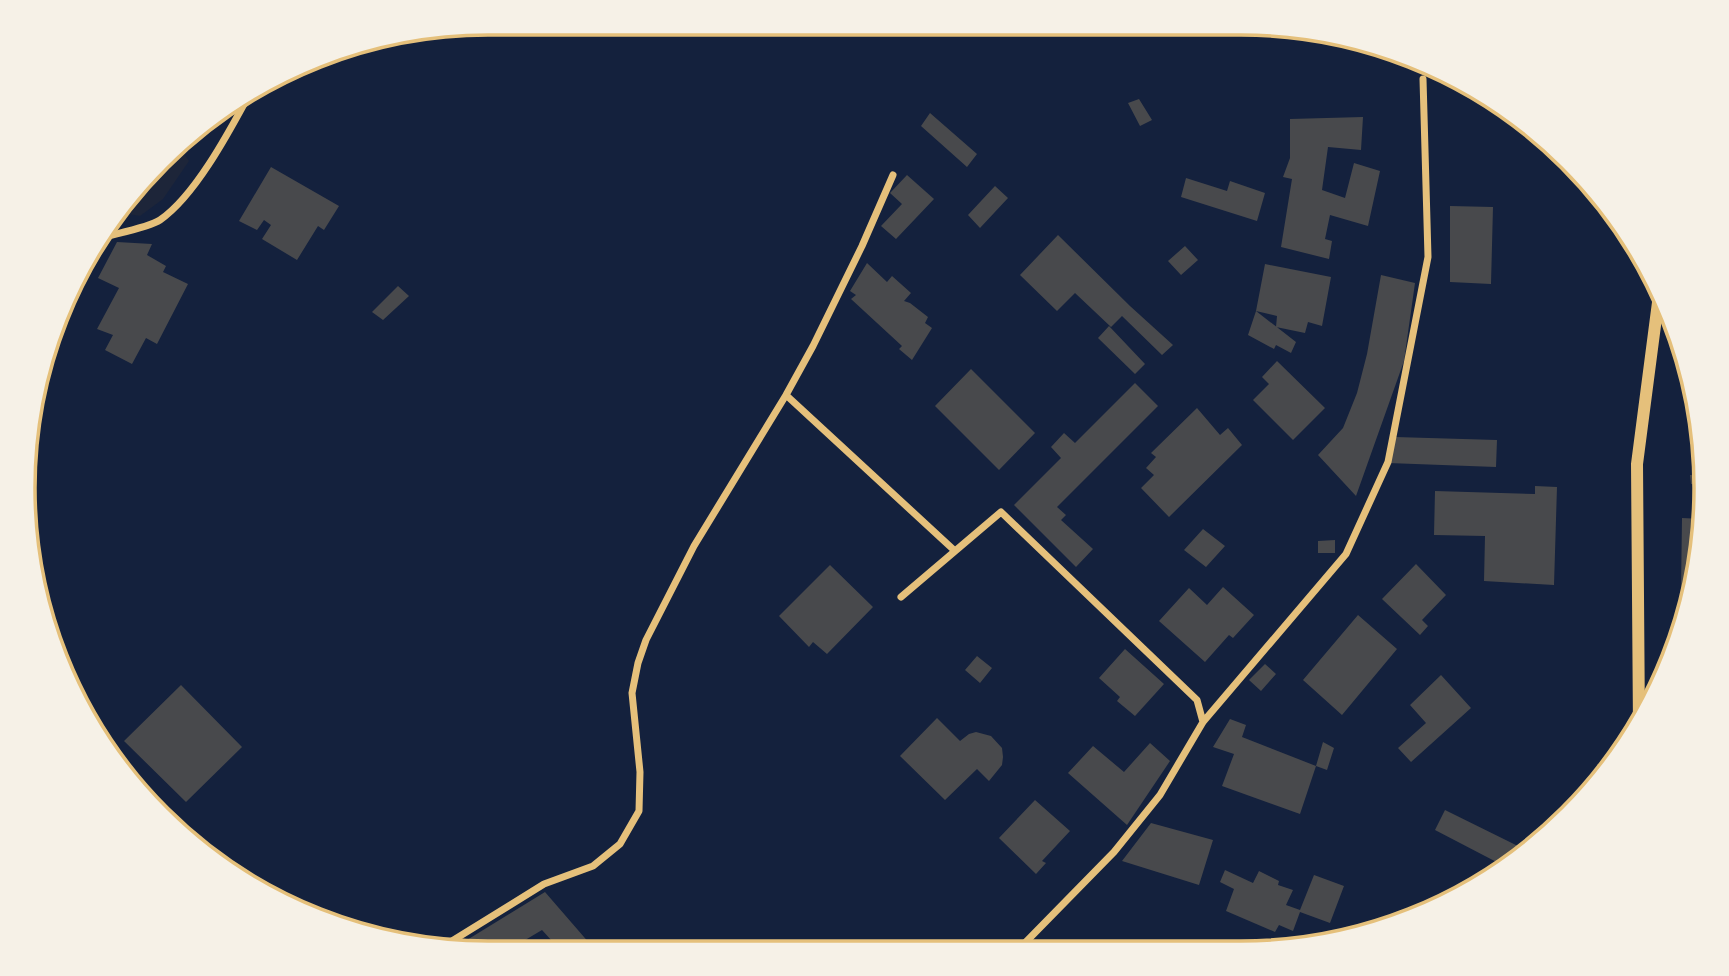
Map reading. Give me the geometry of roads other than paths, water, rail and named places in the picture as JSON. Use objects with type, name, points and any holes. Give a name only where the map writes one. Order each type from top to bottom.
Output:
[{"type":"street","points":[[1027,941],[1114,852],[1160,795],[1203,722],[1346,554],[1388,462],[1428,257],[1423,79]]},
{"type":"street","points":[[112,235],[159,221],[182,200],[224,140],[242,107]]},
{"type":"street","points":[[454,940],[544,884],[593,866],[620,844],[639,811],[640,772],[632,693],[646,640],[694,546],[786,395],[862,246],[893,175]]},
{"type":"street","points":[[1639,703],[1637,464],[1657,309]]},
{"type":"street","points":[[786,395],[955,551]]},
{"type":"street","points":[[901,597],[1001,512],[1197,700],[1203,722]]}]
